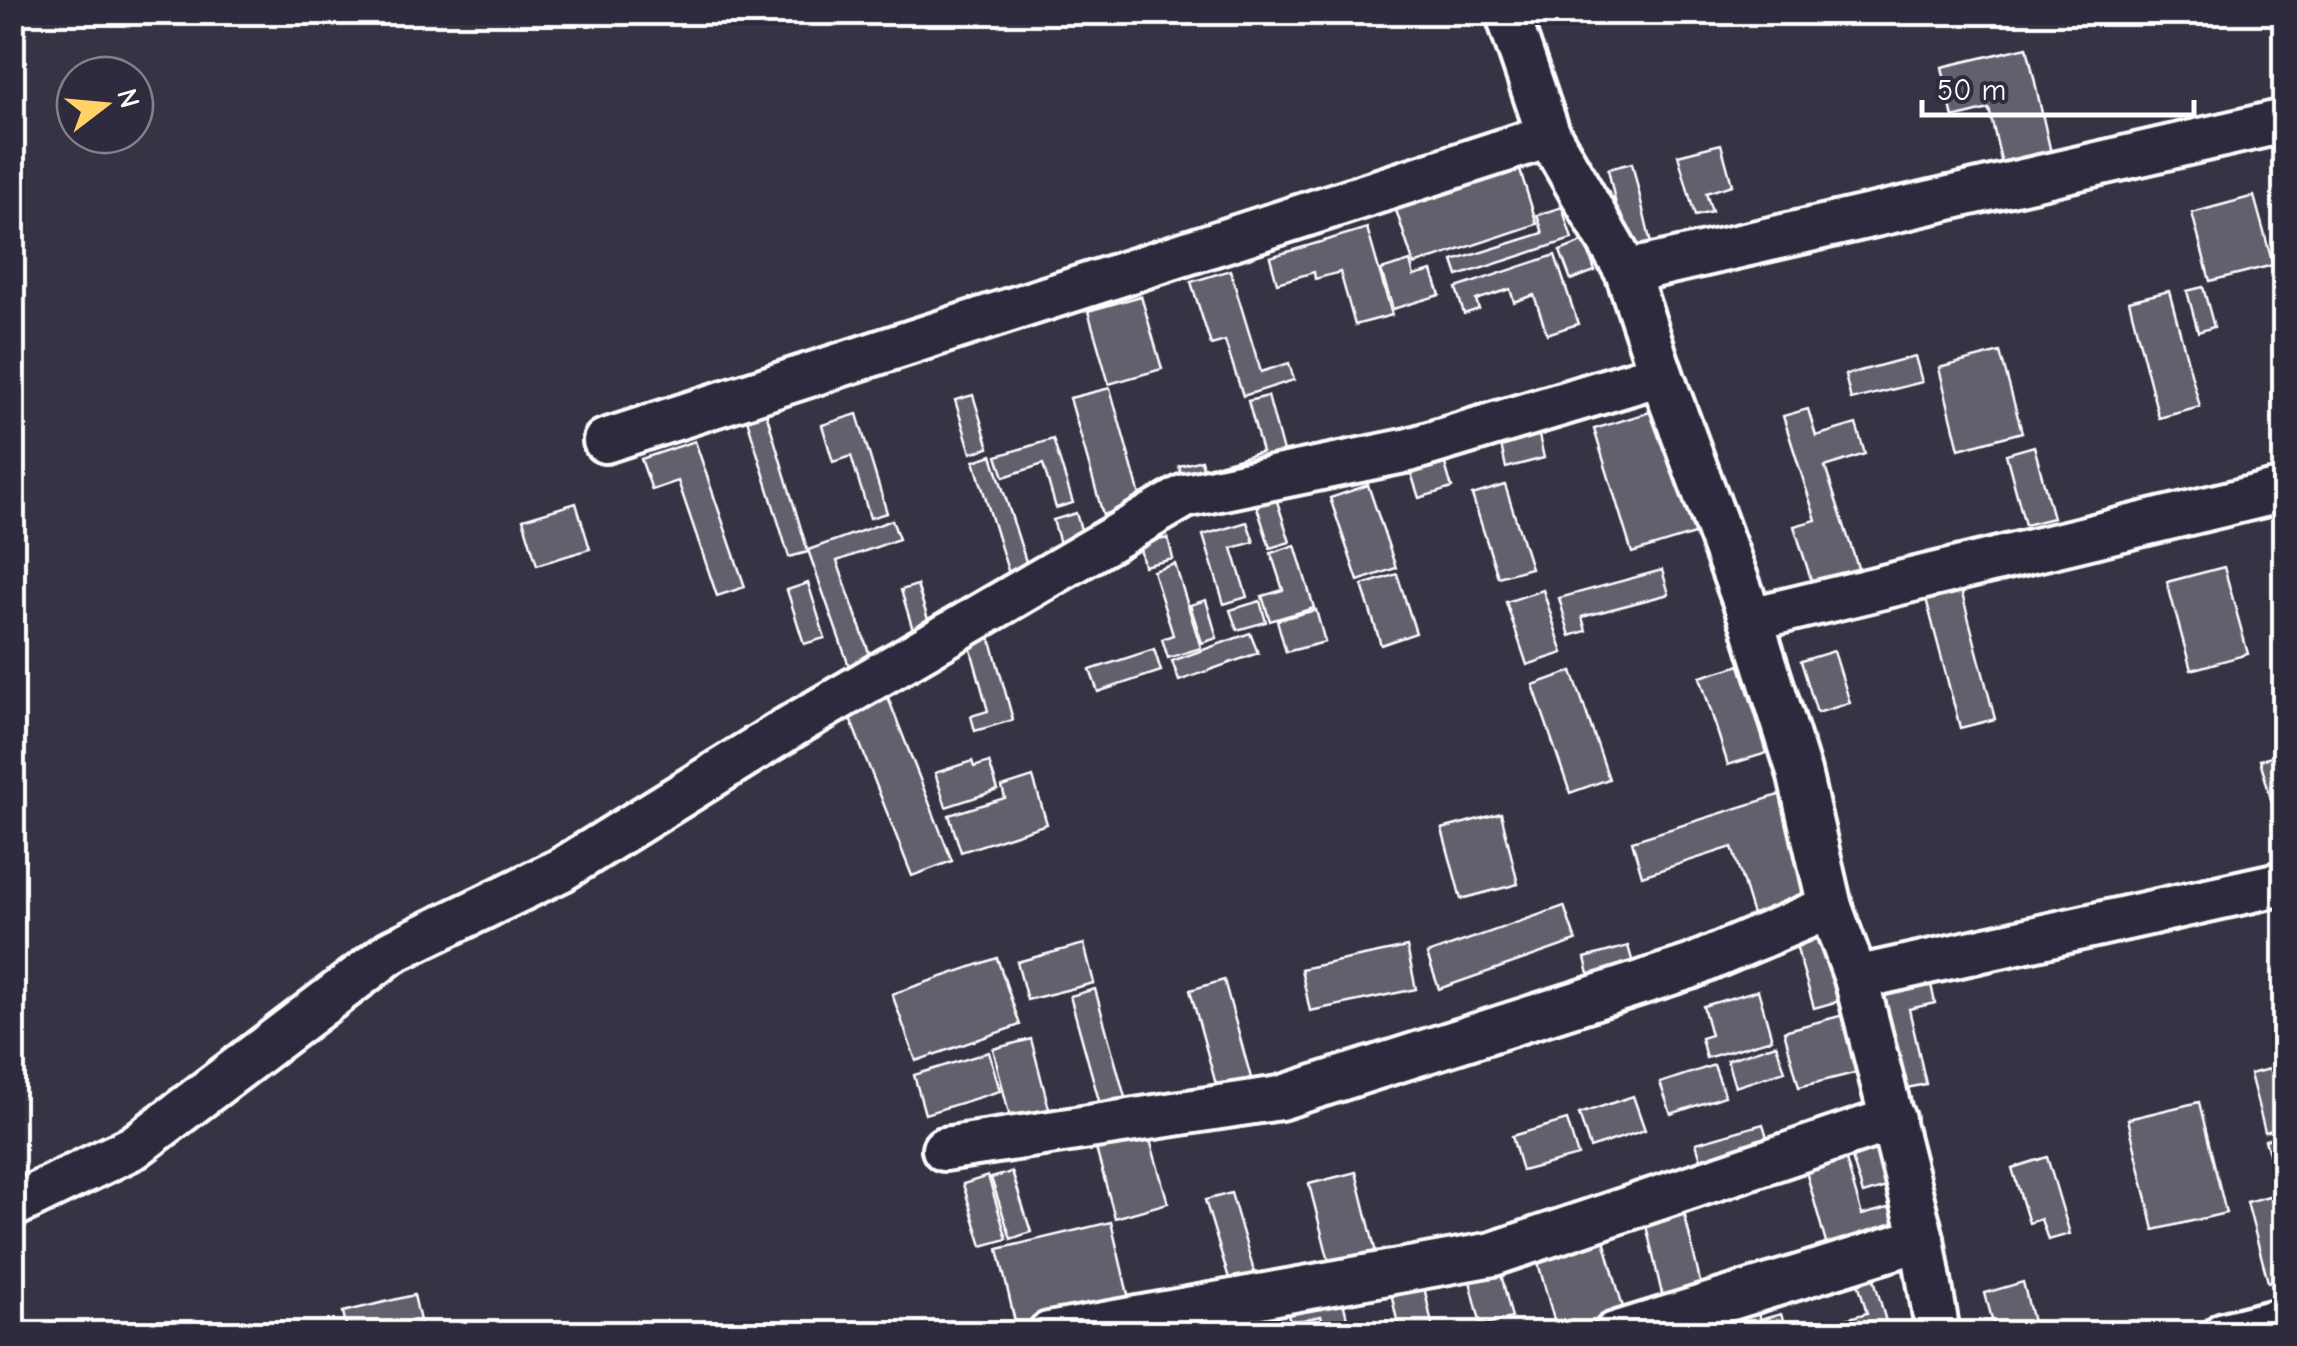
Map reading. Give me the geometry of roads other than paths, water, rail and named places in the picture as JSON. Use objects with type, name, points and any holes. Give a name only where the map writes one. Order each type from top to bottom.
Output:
[{"type":"street","points":[[1507,12],[1549,136],[1627,272],[1751,619],[1799,772],[1830,907],[1856,978],[1922,1239],[1938,1334]]},
{"type":"street","points":[[1627,272],[2284,121]]},
{"type":"street","points":[[605,441],[1549,136]]},
{"type":"street","points":[[12,1206],[134,1147],[391,952],[561,870],[792,726],[1185,496],[1409,450],[1661,374]]},
{"type":"street","points":[[1751,619],[2284,490]]},
{"type":"street","points":[[1856,978],[2284,884]]},
{"type":"street","points":[[944,1149],[1280,1098],[1690,967],[1830,907]]},
{"type":"street","points":[[1049,1334],[1494,1254],[1892,1119]]},
{"type":"street","points":[[1615,1334],[1922,1239]]},
{"type":"street","points":[[2224,1334],[2284,1319]]}]
